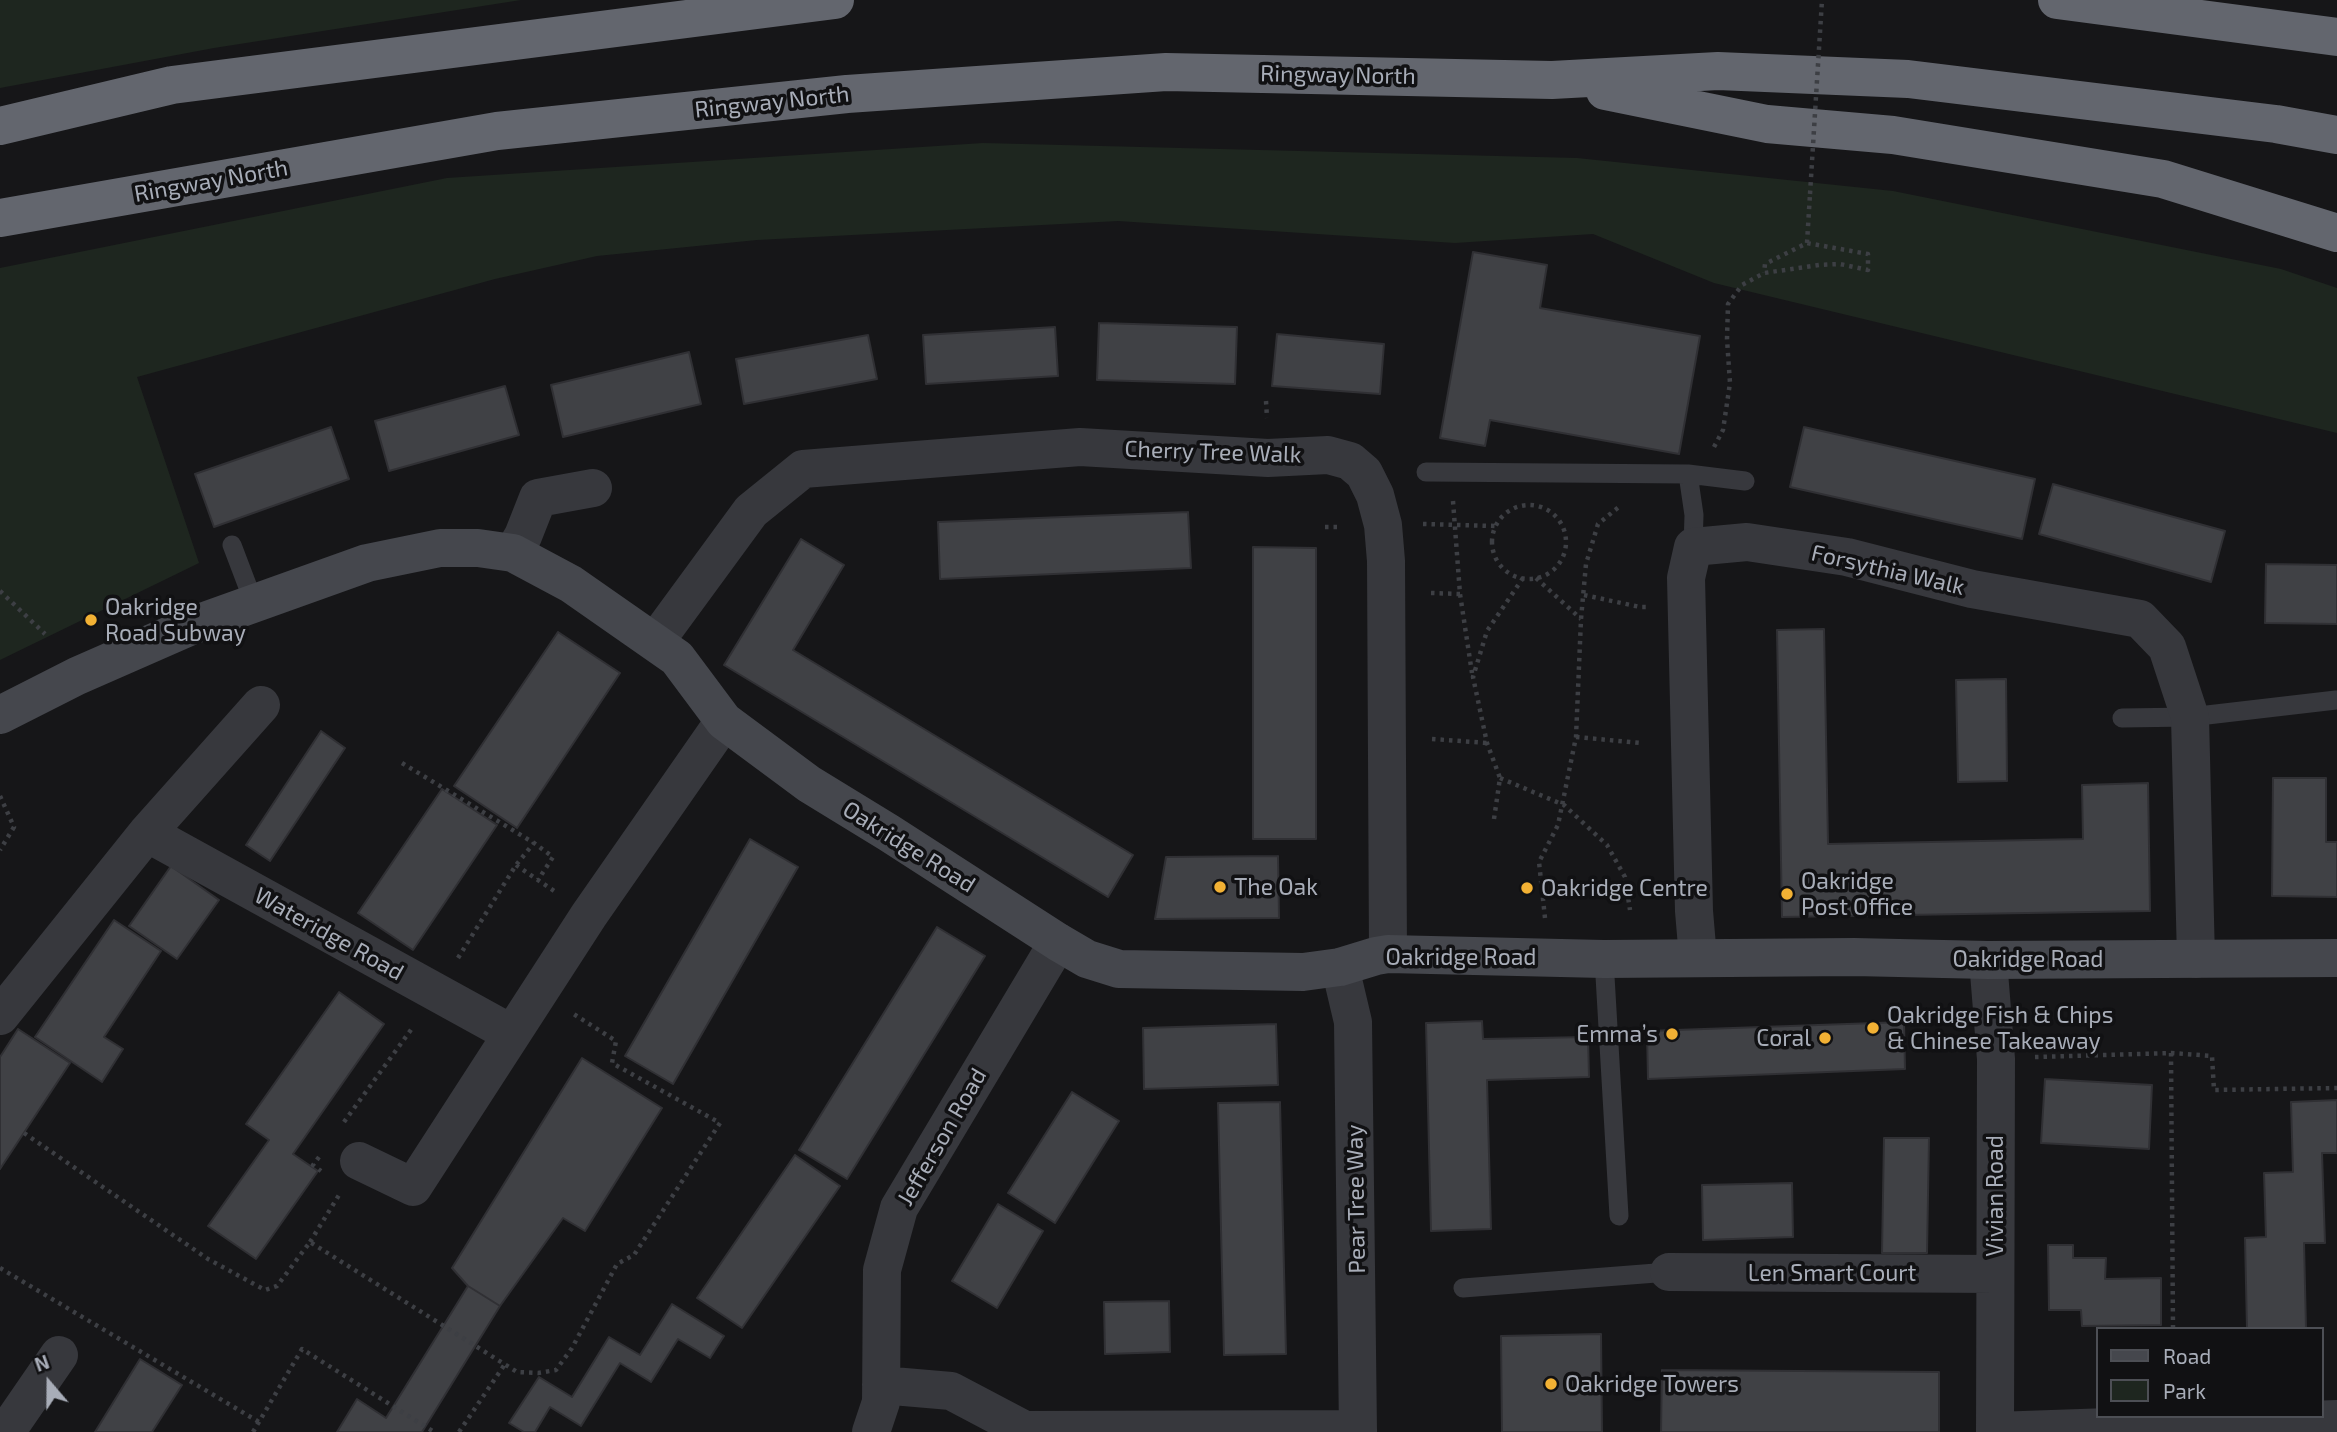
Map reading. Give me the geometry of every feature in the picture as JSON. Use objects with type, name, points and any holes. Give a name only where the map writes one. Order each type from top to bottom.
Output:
[{"type":"highway","points":[[0,126],[172,85],[835,0]]},
{"type":"highway","points":[[2057,0],[2337,37]]},
{"type":"highway","points":[[1552,80],[1718,71],[1908,79],[2276,124],[2337,135]]},
{"type":"highway","name":"Ringway North","points":[[0,218],[497,131],[847,94],[1166,72],[1552,80]]},
{"type":"highway","points":[[1552,80],[1767,124],[1893,135],[2163,179],[2337,233]]},
{"type":"street","name":"Cherry Tree Walk","points":[[655,642],[751,511],[803,469],[1080,447],[1268,458],[1328,455],[1350,461],[1364,473],[1375,495],[1383,525],[1386,561],[1388,954]]},
{"type":"street","points":[[513,553],[538,498],[593,488]]},
{"type":"street","name":"Forsythia Walk","points":[[1693,547],[1747,542],[1835,555],[1972,589],[2140,619],[2167,647],[2190,717],[2196,959]]},
{"type":"street","points":[[1693,547],[1686,578],[1686,606],[1693,911],[1698,958]]},
{"type":"street","name":"Oakridge Road","points":[[0,715],[77,676],[191,626],[367,563],[440,548],[478,548],[513,553],[571,584],[677,658],[724,721],[808,784],[889,832],[1087,960],[1119,969],[1303,972],[1340,967],[1388,954],[1604,959],[2337,958]]},
{"type":"street","points":[[0,1016],[147,833],[261,705]]},
{"type":"street","points":[[341,1164],[413,1187],[589,915],[724,721]]},
{"type":"street","name":"Wateridge Road","points":[[147,833],[512,1034]]},
{"type":"street","name":"Jefferson Road","points":[[871,1432],[881,1402],[882,1270],[898,1208],[1058,942]]},
{"type":"street","name":"Vivian Road","points":[[1988,960],[1996,1059],[1996,1432]]},
{"type":"street","name":"Pear Tree Way","points":[[1340,967],[1353,1022],[1358,1430]]},
{"type":"street","name":"Len Smart Court","points":[[1669,1272],[1995,1274]]},
{"type":"street","points":[[6,1432],[59,1355]]},
{"type":"street","points":[[881,1385],[951,1391],[1025,1430],[1358,1430]]},
{"type":"street","points":[[1996,1432],[2337,1419]]},
{"type":"lane","points":[[1426,472],[1688,474],[1745,481]]},
{"type":"lane","points":[[1688,474],[1694,515],[1693,547]]},
{"type":"lane","points":[[232,545],[254,603]]},
{"type":"lane","points":[[2122,718],[2190,717],[2336,700]]},
{"type":"lane","points":[[1604,959],[1619,1216]]},
{"type":"lane","points":[[1463,1288],[1669,1272]]},
{"type":"path","points":[[1807,243],[1822,0]]},
{"type":"path","points":[[1688,474],[1713,449],[1723,430],[1730,383],[1728,304],[1742,285],[1764,273],[1819,265],[1840,264],[1868,270],[1868,254],[1807,243],[1765,264],[1764,273]]},
{"type":"path","points":[[1448,473],[1460,594],[1473,677],[1487,743],[1500,778],[1494,819]]},
{"type":"path","points":[[1549,957],[1539,862],[1558,825],[1564,805],[1576,737],[1586,564],[1598,524],[1615,509],[1628,503]]},
{"type":"path","points":[[1532,505],[1551,512],[1560,522],[1565,534],[1564,554],[1558,565],[1548,574],[1536,578],[1511,575],[1494,556],[1492,545],[1496,526],[1507,512],[1519,506],[1532,505]]},
{"type":"path","points":[[1434,524],[1496,526]]},
{"type":"path","points":[[1473,677],[1487,631],[1523,578]]},
{"type":"path","points":[[1536,578],[1581,619]]},
{"type":"path","points":[[0,591],[45,634]]},
{"type":"path","points":[[1432,593],[1460,594]]},
{"type":"path","points":[[1584,595],[1640,607],[1686,606]]},
{"type":"path","points":[[1576,737],[1641,743]]},
{"type":"path","points":[[1432,739],[1487,743]]},
{"type":"path","points":[[402,763],[553,857],[538,880],[516,865]]},
{"type":"path","points":[[1500,778],[1564,805],[1607,845],[1625,877],[1630,910]]},
{"type":"path","points":[[0,796],[14,827],[0,850]]},
{"type":"path","points":[[24,1133],[208,1259],[265,1290],[277,1286],[310,1242],[341,1164],[436,992],[516,865],[534,843]]},
{"type":"path","points":[[310,1242],[517,1372],[525,1374],[556,1370],[572,1348],[617,1264],[634,1255],[720,1123],[612,1063],[617,1041],[541,992]]},
{"type":"path","points":[[1996,1059],[2171,1053],[2212,1056],[2214,1090],[2337,1088]]},
{"type":"path","points":[[2171,1053],[2173,1327]]},
{"type":"path","points":[[321,1154],[313,1165],[341,1164]]},
{"type":"path","points":[[0,1268],[259,1422]]},
{"type":"path","points":[[253,1432],[302,1349],[434,1432]]},
{"type":"path","points":[[459,1432],[505,1364]]},
{"type":"green space","points":[[0,0],[521,0],[214,48],[0,88]]},
{"type":"green space","points":[[983,143],[1577,158],[1893,191],[2281,269],[2337,288],[2337,433],[1714,283],[1593,234],[1455,243],[1118,221],[757,240],[597,256],[495,279],[137,377],[199,563],[0,660],[0,268],[447,178]]},
{"type":"building","points":[[1473,252],[1547,265],[1540,308],[1700,336],[1679,454],[1490,420],[1485,446],[1440,438]]},
{"type":"building","points":[[1099,323],[1237,327],[1235,384],[1097,380]]},
{"type":"building","points":[[1055,327],[1058,376],[926,384],[923,335]]},
{"type":"building","points":[[1277,334],[1384,344],[1380,394],[1272,386]]},
{"type":"building","points":[[868,335],[877,379],[744,404],[736,359]]},
{"type":"building","points":[[689,352],[701,404],[563,437],[551,385]]},
{"type":"building","points":[[505,386],[519,435],[389,471],[375,421]]},
{"type":"building","points":[[331,427],[349,479],[214,527],[195,474]]},
{"type":"building","points":[[1804,427],[2035,479],[2022,539],[1790,487]]},
{"type":"building","points":[[2053,484],[2225,531],[2211,582],[2039,534]]},
{"type":"building","points":[[1188,512],[1191,568],[940,579],[938,522]]},
{"type":"building","points":[[801,539],[844,565],[793,650],[1133,855],[1108,897],[724,665]]},
{"type":"building","points":[[1253,547],[1316,548],[1316,839],[1253,839]]},
{"type":"building","points":[[2266,564],[2337,565],[2337,624],[2265,623]]},
{"type":"building","points":[[1824,629],[1828,844],[2083,839],[2082,785],[2148,783],[2150,911],[1782,917],[1777,630]]},
{"type":"building","points":[[558,632],[620,673],[517,828],[454,786]]},
{"type":"building","points":[[2006,679],[2007,781],[1958,782],[1956,680]]},
{"type":"building","points":[[321,731],[345,748],[270,861],[246,845]]},
{"type":"building","points":[[2273,778],[2326,778],[2326,842],[2337,842],[2337,897],[2272,896]]},
{"type":"building","points":[[442,789],[497,825],[413,950],[358,913]]},
{"type":"building","points":[[750,839],[798,867],[673,1084],[625,1056]]},
{"type":"building","name":"The Oak","points":[[1278,856],[1279,918],[1155,919],[1166,857]]},
{"type":"building","points":[[171,866],[219,900],[177,959],[129,926]]},
{"type":"building","points":[[114,920],[161,951],[104,1037],[123,1049],[102,1082],[35,1037]]},
{"type":"building","points":[[937,927],[985,956],[847,1179],[799,1150]]},
{"type":"building","points":[[339,992],[384,1024],[293,1154],[318,1171],[256,1259],[208,1226],[269,1140],[246,1124]]},
{"type":"building","points":[[1482,1021],[1483,1039],[1588,1037],[1589,1077],[1487,1080],[1491,1229],[1431,1231],[1426,1023]]},
{"type":"building","points":[[1904,1022],[1905,1069],[1648,1079],[1647,1031]]},
{"type":"building","points":[[1276,1024],[1278,1085],[1144,1089],[1143,1028]]},
{"type":"building","points":[[18,1029],[70,1063],[0,1169],[0,1057]]},
{"type":"building","points":[[582,1058],[662,1108],[585,1231],[563,1218],[500,1306],[468,1286],[452,1268]]},
{"type":"building","points":[[2045,1079],[2152,1085],[2149,1149],[2041,1143]]},
{"type":"building","points":[[1072,1092],[1119,1121],[1055,1223],[1008,1193]]},
{"type":"building","points":[[2337,1100],[2337,1153],[2322,1153],[2325,1243],[2304,1243],[2306,1327],[2247,1327],[2245,1238],[2266,1237],[2264,1173],[2293,1172],[2291,1102]]},
{"type":"building","points":[[1280,1102],[1286,1354],[1224,1355],[1218,1103]]},
{"type":"building","points":[[1884,1138],[1929,1138],[1927,1253],[1882,1253]]},
{"type":"building","points":[[795,1155],[840,1186],[742,1328],[697,1298]]},
{"type":"building","points":[[1792,1183],[1793,1237],[1703,1240],[1702,1185]]},
{"type":"building","points":[[998,1204],[1043,1231],[997,1308],[952,1281]]},
{"type":"building","points":[[2048,1245],[2073,1245],[2073,1258],[2106,1258],[2105,1279],[2161,1278],[2161,1325],[2082,1326],[2081,1310],[2049,1310]]},
{"type":"building","points":[[468,1286],[500,1306],[422,1432],[337,1432],[357,1399],[386,1418]]},
{"type":"building","points":[[1169,1301],[1170,1352],[1105,1354],[1104,1302]]},
{"type":"building","points":[[672,1304],[724,1336],[710,1358],[678,1339],[651,1382],[620,1363],[581,1426],[550,1407],[535,1432],[524,1432],[509,1423],[539,1377],[572,1397],[609,1337],[640,1355]]},
{"type":"building","name":"Oakridge Towers","points":[[1601,1334],[1602,1432],[1502,1432],[1501,1336]]},
{"type":"building","points":[[140,1359],[182,1385],[152,1432],[95,1432]]},
{"type":"building","points":[[1662,1370],[1939,1372],[1939,1432],[1661,1432]]},
{"type":"place","name":"Oakridge Road Subway","points":[[91,620]]},
{"type":"place","name":"The Oak","points":[[1220,887]]},
{"type":"place","name":"Oakridge Centre","points":[[1527,888]]},
{"type":"place","name":"Oakridge Post Office","points":[[1787,894]]},
{"type":"place","name":"Oakridge Fish & Chips & Chinese Takeaway","points":[[1873,1028]]},
{"type":"place","name":"Emma’s","points":[[1672,1034]]},
{"type":"place","name":"Coral","points":[[1825,1038]]},
{"type":"place","name":"Oakridge Towers","points":[[1551,1384]]}]
